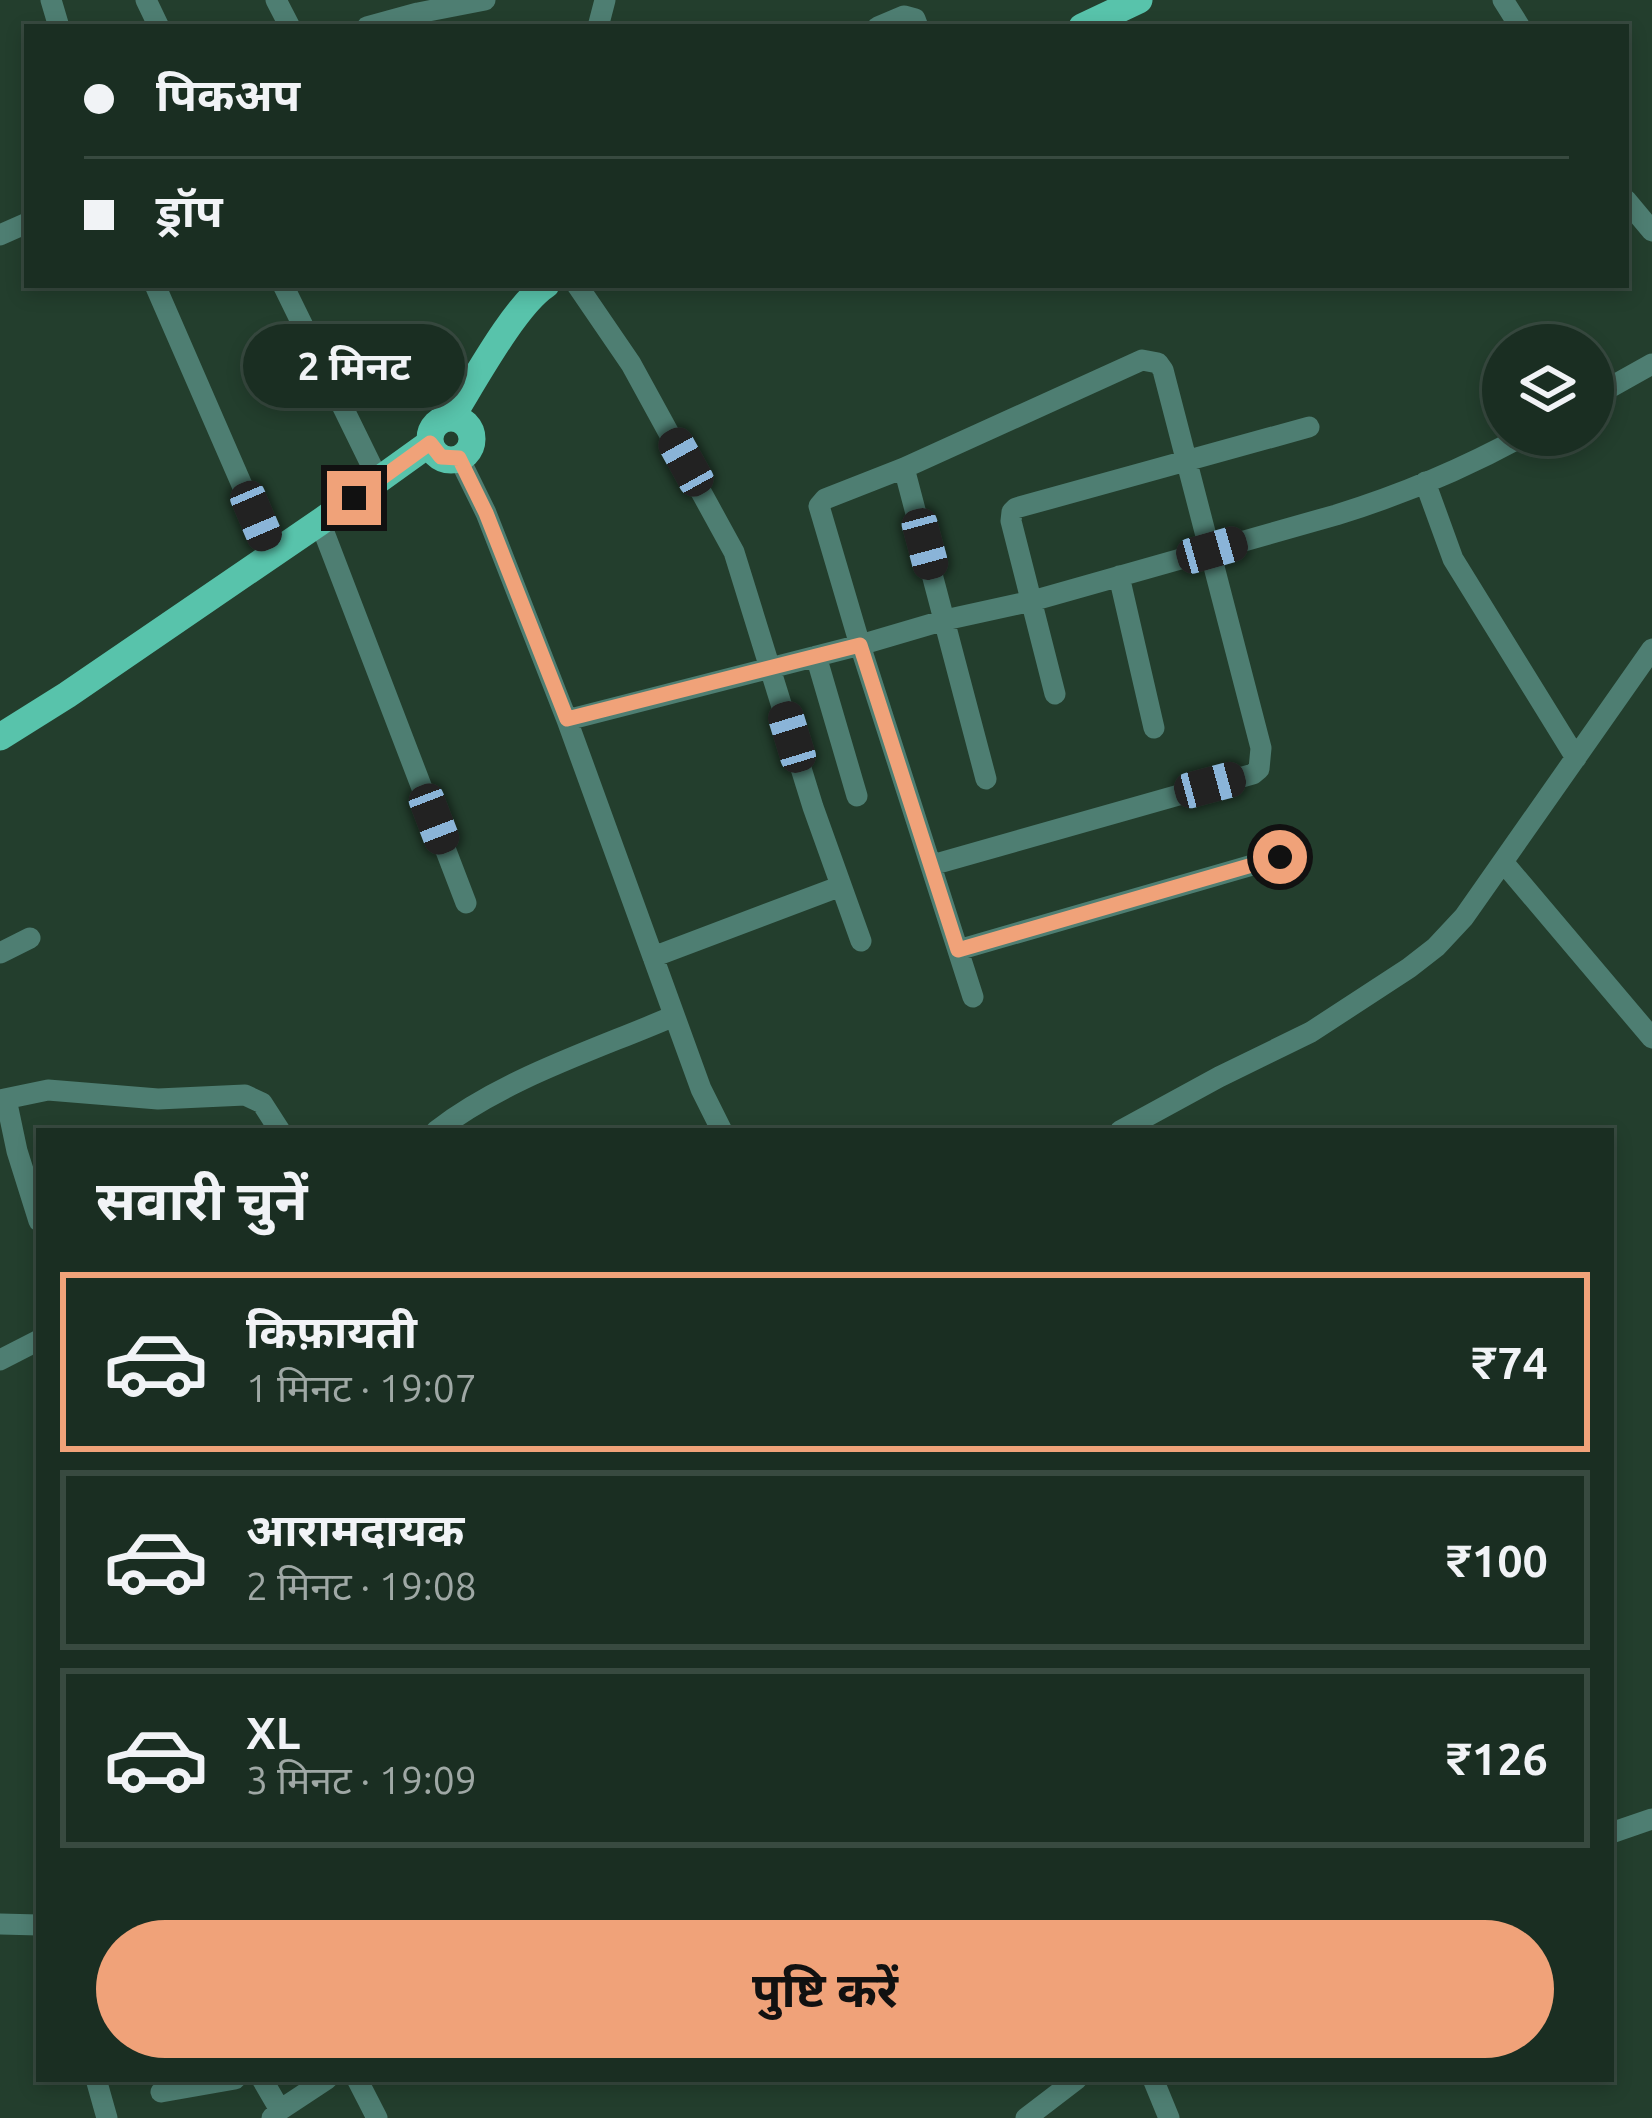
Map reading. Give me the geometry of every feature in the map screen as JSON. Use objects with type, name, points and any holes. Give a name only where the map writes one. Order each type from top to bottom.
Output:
[{"type":"main road","points":[[1088,24],[1139,0]]},
{"type":"main road","points":[[452,418],[539,288]]},
{"type":"main road","points":[[452,418],[464,423],[471,434],[469,448],[459,458],[441,457],[430,443],[437,422],[452,418]]},
{"type":"main road","points":[[0,737],[430,443]]},
{"type":"street","points":[[378,24],[485,0]]},
{"type":"street","points":[[885,24],[904,16],[917,24]]},
{"type":"street","points":[[1629,204],[1652,231]]},
{"type":"street","points":[[156,288],[272,554]]},
{"type":"street","points":[[284,288],[379,481]]},
{"type":"street","points":[[580,288],[631,364],[734,552],[813,807],[861,941]]},
{"type":"street","points":[[932,865],[1259,769],[1261,748],[1212,550],[1158,363],[1142,360],[825,499],[820,506],[973,997]]},
{"type":"street","points":[[1614,385],[1652,364]]},
{"type":"street","points":[[1055,694],[1012,512],[1309,427]]},
{"type":"street","points":[[567,719],[1119,577],[1374,504],[1488,456]]},
{"type":"street","points":[[459,458],[486,513],[567,719],[701,1089],[720,1128]]},
{"type":"street","points":[[904,468],[986,779]]},
{"type":"street","points":[[1425,482],[1453,559],[1576,758]]},
{"type":"street","points":[[320,522],[466,903]]},
{"type":"street","points":[[1119,577],[1154,728]]},
{"type":"street","points":[[1126,1128],[1311,1032],[1436,947],[1464,917],[1652,649]]},
{"type":"street","points":[[816,656],[856,796]]},
{"type":"street","points":[[958,950],[1280,857]]},
{"type":"street","points":[[1503,862],[1652,1038]]},
{"type":"street","points":[[653,957],[841,886]]},
{"type":"street","points":[[0,953],[30,938]]},
{"type":"street","points":[[440,1128],[507,1087],[674,1016]]},
{"type":"street","points":[[36,1211],[3,1100],[48,1090],[158,1099],[245,1095],[262,1103],[278,1128]]},
{"type":"street","points":[[0,1360],[36,1342]]},
{"type":"street","points":[[1614,1832],[1652,1819]]},
{"type":"street","points":[[0,1924],[36,1925]]},
{"type":"street","points":[[97,2082],[107,2118]]},
{"type":"street","points":[[167,2118],[160,2086],[203,2082]]},
{"type":"street","points":[[263,2082],[276,2114],[323,2082]]},
{"type":"street","points":[[358,2082],[376,2118]]},
{"type":"street","points":[[1026,2118],[1073,2082]]},
{"type":"street","points":[[1154,2082],[1169,2118]]},
{"type":"route","points":[[354,498],[430,443],[441,457],[459,458],[486,513],[567,719],[860,645],[958,950],[1280,857]]}]
